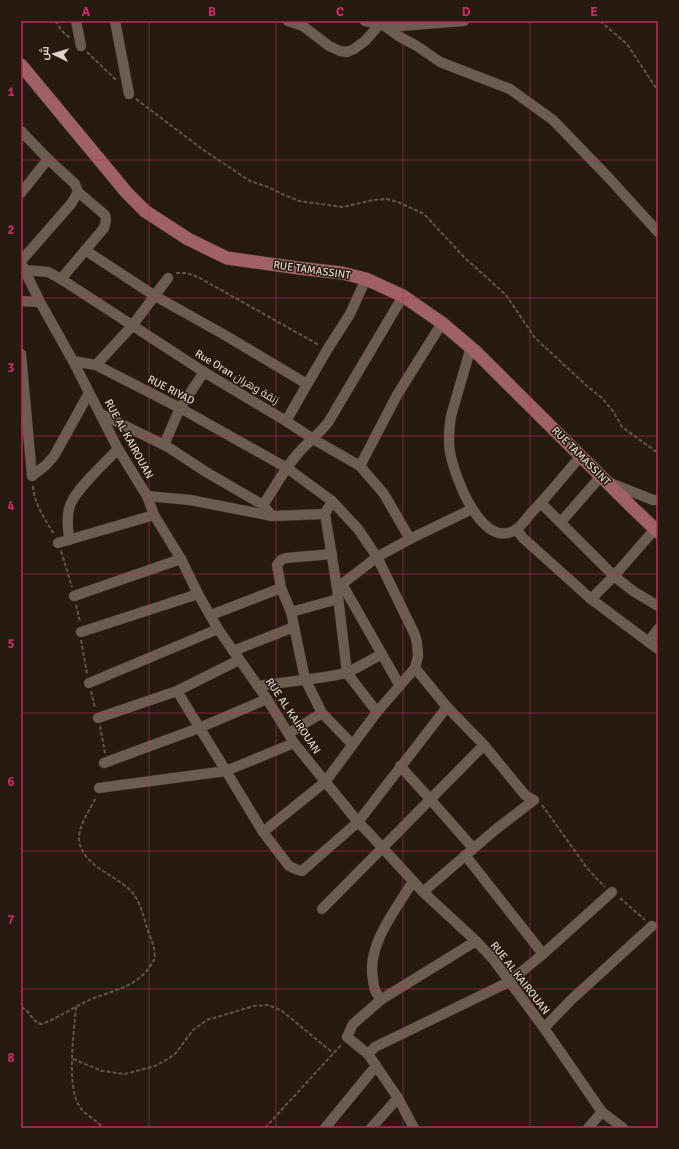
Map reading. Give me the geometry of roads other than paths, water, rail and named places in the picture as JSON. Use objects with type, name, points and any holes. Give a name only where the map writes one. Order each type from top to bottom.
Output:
[{"type":"main road","name":"RUE TAMASSINT","points":[[21,66],[132,198],[145,211],[188,238],[227,258],[342,273],[366,279],[402,296],[442,323],[470,347],[657,530]]},
{"type":"street","points":[[76,21],[81,46]]},
{"type":"street","points":[[115,21],[129,94]]},
{"type":"street","points":[[288,21],[304,23],[329,46],[340,51],[347,52],[365,41],[381,25],[464,21]]},
{"type":"street","points":[[365,21],[381,25],[417,46],[440,62],[510,89],[553,120],[658,232]]},
{"type":"street","points":[[21,131],[75,184],[78,192],[105,215],[106,220],[104,228],[61,279]]},
{"type":"street","points":[[21,193],[48,159]]},
{"type":"street","points":[[22,265],[71,204],[78,192]]},
{"type":"street","points":[[85,250],[155,296],[307,384]]},
{"type":"street","name":"Rue Oran زنقة وهران","points":[[22,265],[48,272],[61,279],[204,372],[360,466],[384,494],[410,539]]},
{"type":"street","name":"RUE AL KAIROUAN","points":[[22,265],[118,449],[147,496],[154,514],[181,559],[198,594],[218,629],[267,699],[294,743],[358,822],[423,892],[476,941],[493,959],[544,1028],[602,1112],[623,1128]]},
{"type":"street","points":[[96,365],[132,326],[168,278]]},
{"type":"street","points":[[286,421],[327,350],[350,314],[366,279]]},
{"type":"street","points":[[263,505],[287,468],[304,446],[313,439],[329,421],[402,296]]},
{"type":"street","points":[[21,301],[40,302]]},
{"type":"street","points":[[360,466],[397,395],[442,323]]},
{"type":"street","points":[[470,347],[451,416],[449,440],[450,453],[464,494],[476,515],[493,531],[501,533],[516,529],[541,503],[581,456]]},
{"type":"street","points":[[21,354],[22,383],[32,476],[46,465],[54,456],[89,394]]},
{"type":"street","name":"RUE RIYAD","points":[[73,361],[96,365],[180,408],[287,468],[332,501],[358,529],[377,557],[415,635],[418,656],[415,668]]},
{"type":"street","points":[[164,445],[180,408],[204,372]]},
{"type":"street","points":[[101,414],[164,445],[206,472],[263,505],[272,516]]},
{"type":"street","points":[[69,540],[68,512],[71,503],[81,488],[118,449]]},
{"type":"street","points":[[561,522],[604,479],[653,500],[658,500]]},
{"type":"street","points":[[147,496],[190,500],[272,516],[325,514]]},
{"type":"street","points":[[332,501],[325,514],[339,586],[338,599],[348,673],[377,712]]},
{"type":"street","points":[[541,503],[614,576],[633,591],[658,606]]},
{"type":"street","points":[[339,586],[377,557],[472,509]]},
{"type":"street","points":[[58,543],[154,514]]},
{"type":"street","points":[[516,529],[523,538],[591,599],[658,649]]},
{"type":"street","points":[[591,599],[657,530]]},
{"type":"street","points":[[332,554],[286,558],[281,560],[277,565],[281,588],[291,612],[306,679],[322,713],[352,744]]},
{"type":"street","points":[[74,596],[181,559]]},
{"type":"street","points":[[339,586],[382,654],[400,686]]},
{"type":"street","points":[[211,615],[281,588]]},
{"type":"street","points":[[81,632],[198,594]]},
{"type":"street","points":[[291,612],[338,599]]},
{"type":"street","points":[[233,651],[294,627]]},
{"type":"street","points":[[89,683],[218,629]]},
{"type":"street","points":[[648,642],[658,629]]},
{"type":"street","points":[[258,686],[348,673],[382,654]]},
{"type":"street","points":[[98,718],[177,691],[240,660]]},
{"type":"street","points":[[263,832],[325,782],[377,712],[415,668],[447,707],[484,745],[525,794],[534,800],[495,830],[423,892]]},
{"type":"street","points":[[177,691],[263,832],[290,866],[302,871],[358,822],[447,707]]},
{"type":"street","points":[[104,763],[199,728],[267,699]]},
{"type":"street","points":[[289,733],[322,713]]},
{"type":"street","points":[[99,788],[226,771],[294,743]]},
{"type":"street","points":[[322,910],[484,745]]},
{"type":"street","points":[[400,766],[430,799],[543,954]]},
{"type":"street","points":[[382,999],[375,991],[372,975],[373,956],[378,938],[413,881]]},
{"type":"street","points":[[368,1054],[375,1048],[509,982],[543,954],[612,892]]},
{"type":"street","points":[[544,1028],[652,926]]},
{"type":"street","points":[[414,1128],[398,1098],[368,1054],[347,1037],[353,1024],[382,999],[476,941]]},
{"type":"street","points":[[325,1128],[376,1066]]},
{"type":"street","points":[[371,1128],[398,1098]]},
{"type":"street","points":[[588,1128],[602,1112]]}]
